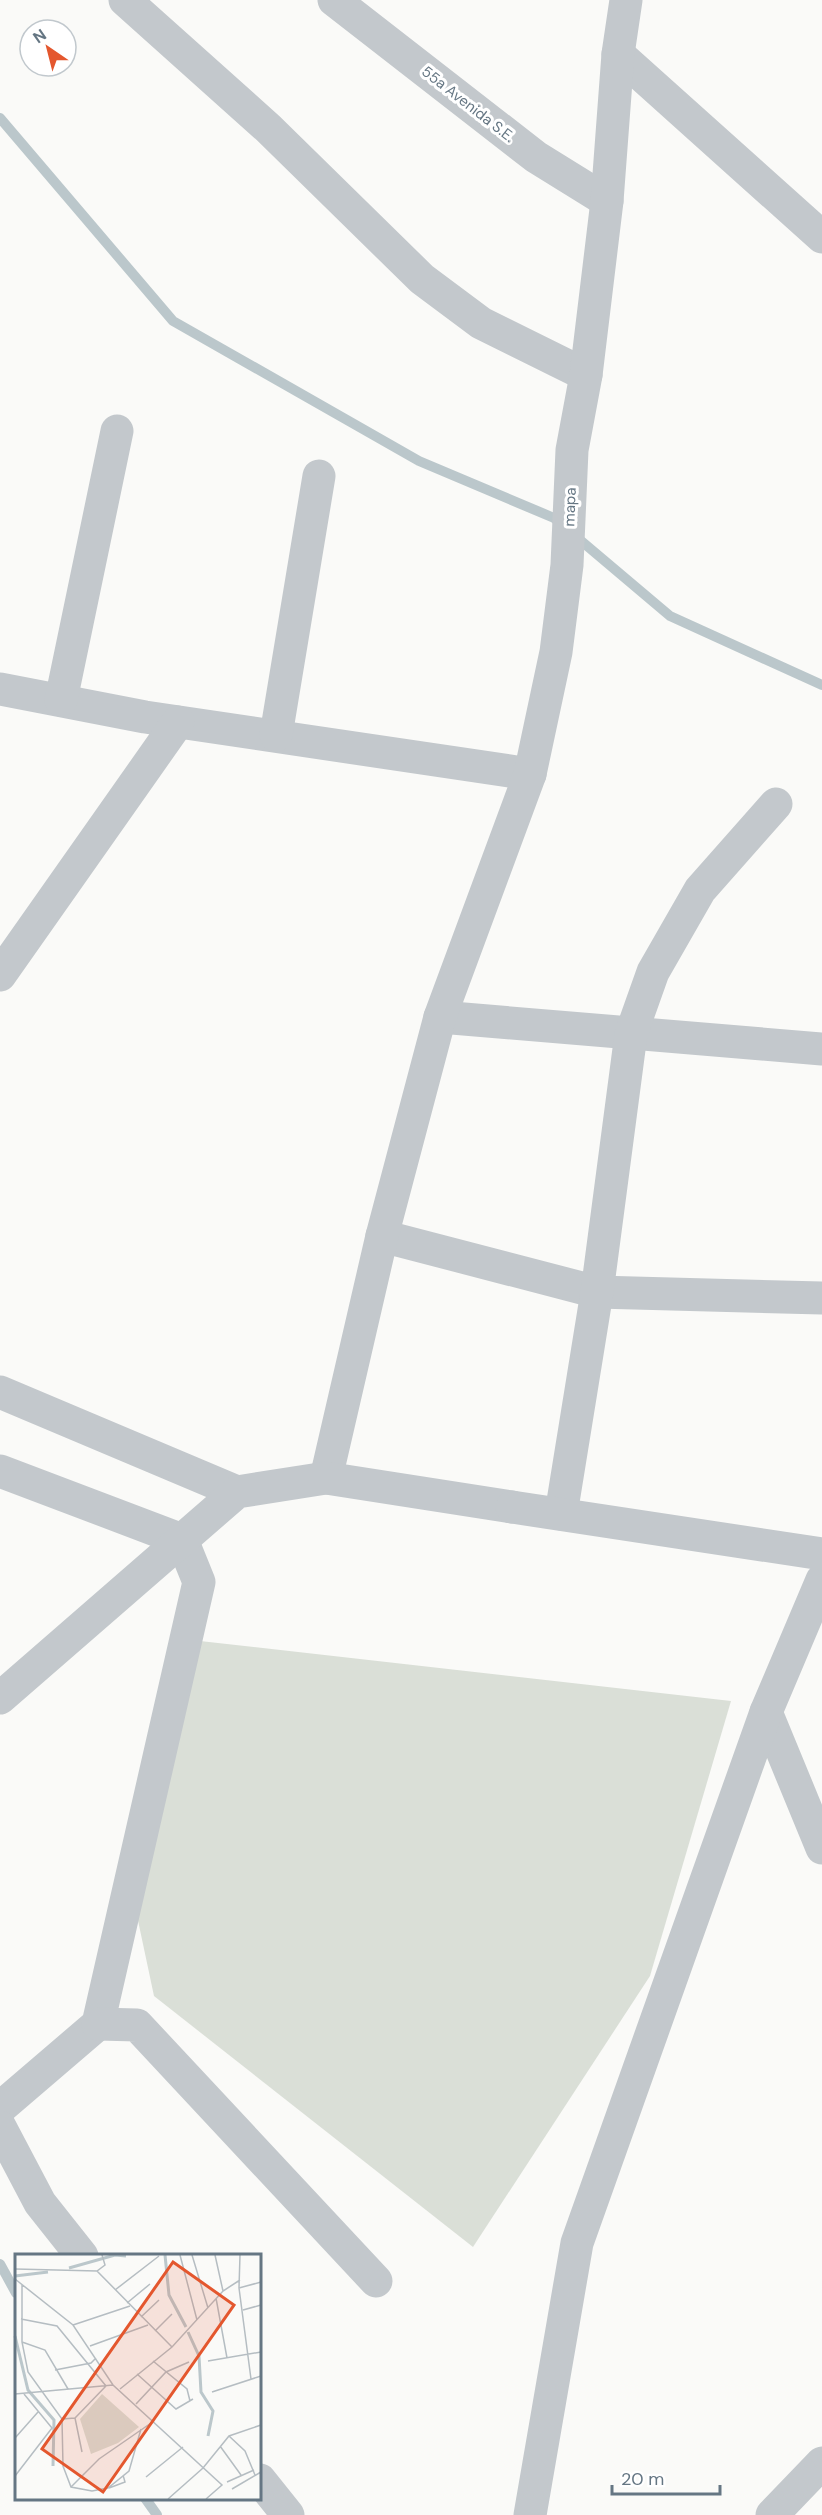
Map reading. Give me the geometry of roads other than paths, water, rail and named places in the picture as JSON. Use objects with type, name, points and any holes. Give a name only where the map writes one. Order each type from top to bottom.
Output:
[{"type":"street","points":[[125,0],[268,128],[422,279],[481,322],[586,375]]},
{"type":"street","name":"55a Avenida S.E.","points":[[333,0],[536,157],[608,201]]},
{"type":"street","name":"mapa","points":[[326,1478],[382,1236],[440,1017],[530,774],[556,652],[567,565],[572,450],[586,375],[608,201],[618,54],[626,0]]},
{"type":"street","points":[[618,54],[822,237]]},
{"type":"street","points":[[61,700],[117,431]]},
{"type":"street","points":[[276,735],[319,476]]},
{"type":"street","points":[[0,689],[178,722],[530,774]]},
{"type":"street","points":[[0,975],[178,722]]},
{"type":"street","points":[[561,1515],[597,1293],[631,1034],[653,972],[700,890],[776,804]]},
{"type":"street","points":[[440,1017],[822,1049]]},
{"type":"street","points":[[382,1236],[597,1293],[822,1298]]},
{"type":"street","points":[[0,1392],[237,1492],[326,1478],[822,1554]]},
{"type":"street","points":[[0,1471],[182,1540],[199,1582],[98,2024],[0,2108]]},
{"type":"street","points":[[0,1698],[237,1492]]},
{"type":"street","points":[[530,2515],[577,2243],[766,1712],[822,1580]]},
{"type":"street","points":[[766,1712],[822,1848]]},
{"type":"street","points":[[98,2024],[137,2025],[376,2281]]},
{"type":"street","points":[[0,2127],[40,2203],[80,2254]]},
{"type":"street","points":[[772,2515],[822,2463]]},
{"type":"street","points":[[261,2481],[288,2515]]},
{"type":"waterway","points":[[0,118],[173,321],[419,461],[554,518],[670,616],[822,685]]},
{"type":"waterway","points":[[0,2264],[15,2291]]},
{"type":"waterway","points":[[146,2500],[157,2515]]}]
